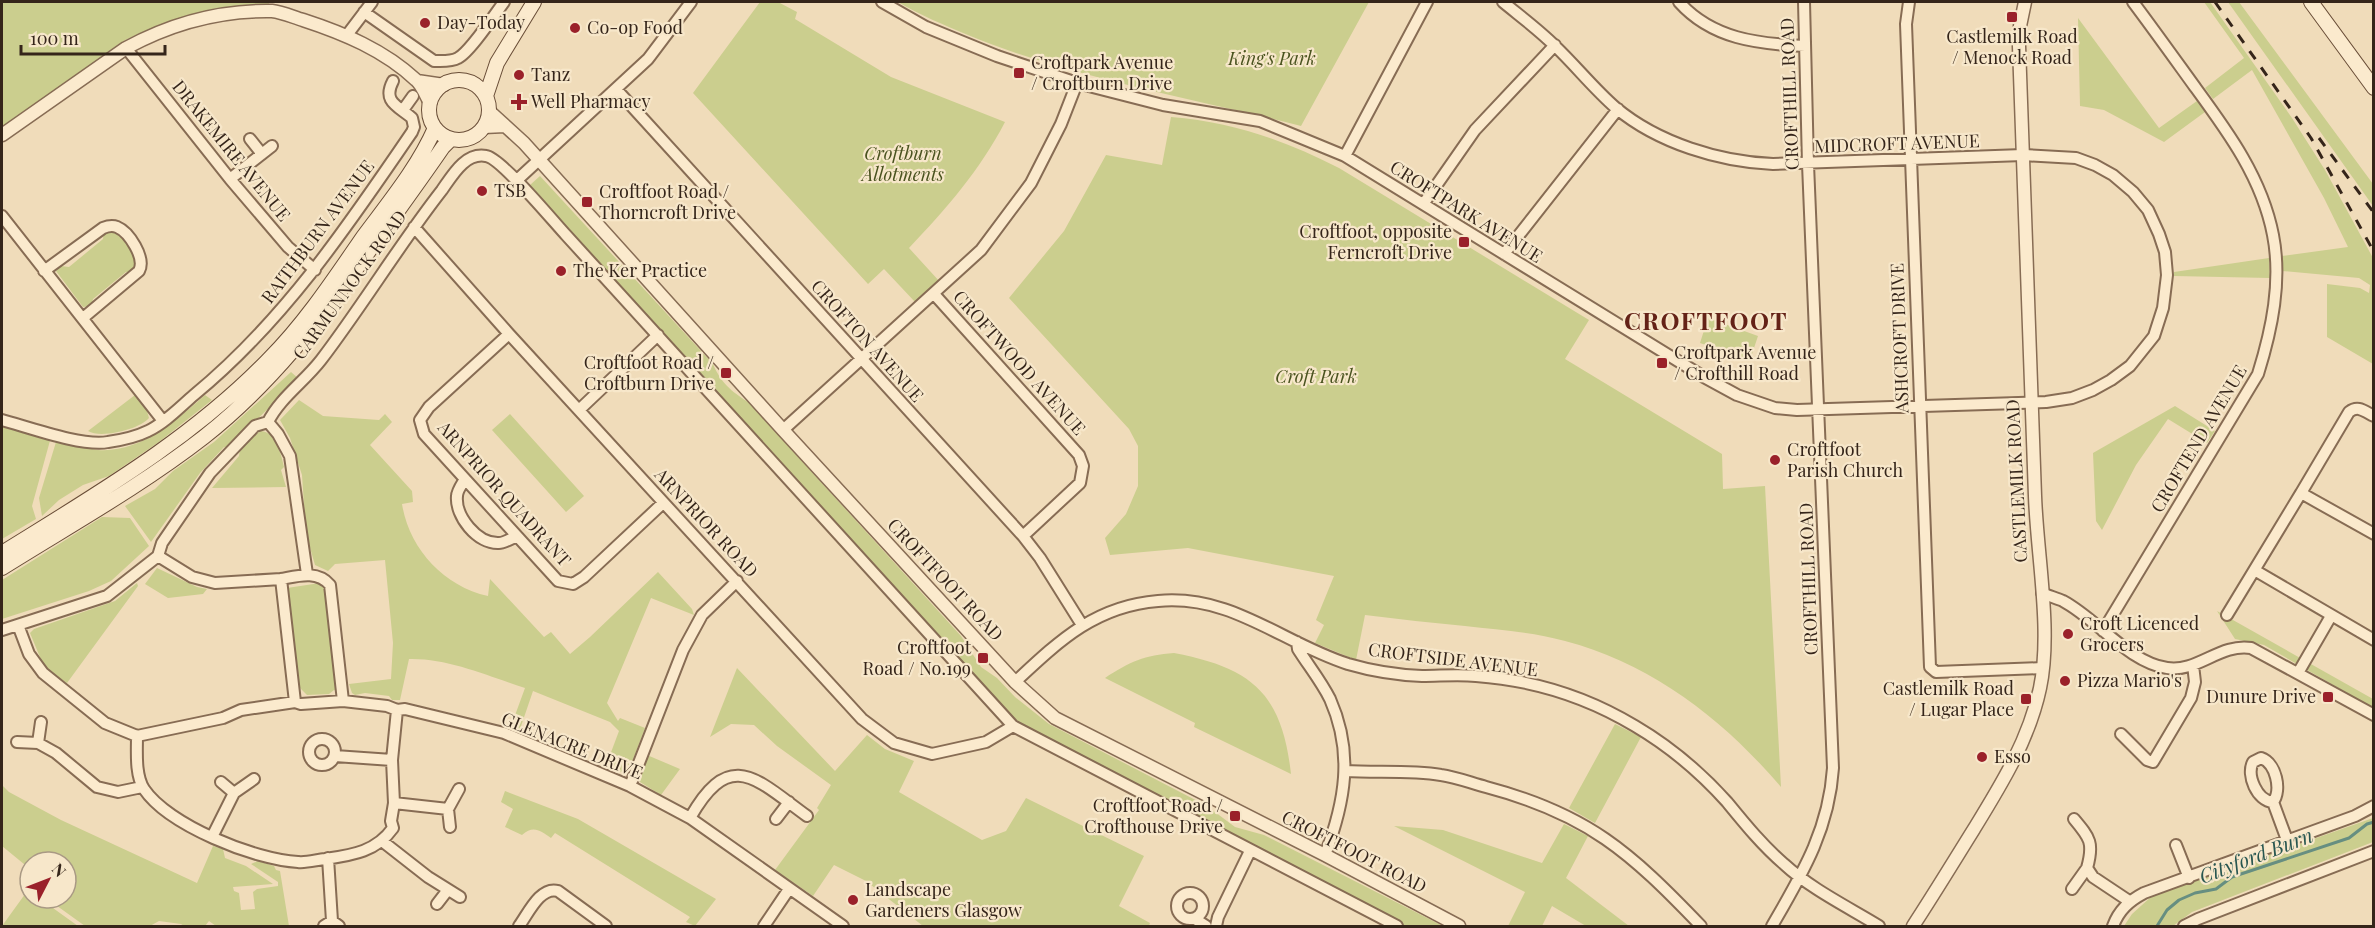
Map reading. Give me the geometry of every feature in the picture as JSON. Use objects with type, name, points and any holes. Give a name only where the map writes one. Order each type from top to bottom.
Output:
[{"type":"main road","points":[[486,96],[497,63],[534,2]]},
{"type":"main road","points":[[2311,2],[2373,88]]},
{"type":"main road","points":[[468,81],[476,85],[486,96],[490,112],[484,127],[476,134],[462,140],[451,139],[442,135],[435,128],[430,116],[430,103],[436,92],[444,85],[454,81],[468,81],[480,77],[497,63]]},
{"type":"main road","name":"CARMUNNOCK ROAD","points":[[2,553],[148,460],[205,418],[270,358],[312,309],[406,178],[435,128]]},
{"type":"main road","name":"CARMUNNOCK ROAD","points":[[2,568],[158,470],[204,436],[249,396],[287,359],[322,316],[451,139]]},
{"type":"street","points":[[347,35],[372,2]]},
{"type":"street","points":[[364,12],[434,60],[447,61],[458,58],[466,51],[504,2]]},
{"type":"street","points":[[690,2],[648,59],[516,181],[1013,726],[1391,925]]},
{"type":"street","name":"CROFTPARK AVENUE","points":[[882,2],[926,27],[997,56],[1077,83],[1163,105],[1260,121],[1345,156],[1694,372],[1737,395],[1775,408],[1818,410],[2031,403]]},
{"type":"street","points":[[1345,156],[1427,2]]},
{"type":"street","name":"MIDCROFT AVENUE","points":[[1503,2],[1555,45],[1618,109],[1665,137],[1702,153],[1746,163],[1808,164],[2023,155],[2076,158],[2113,175],[2133,192],[2148,210],[2165,252],[2167,275],[2163,308],[2154,336],[2130,366],[2093,390],[2072,398],[2031,403]]},
{"type":"street","points":[[1679,2],[1702,21],[1734,37],[1756,43],[1805,46]]},
{"type":"street","name":"CROFTHILL ROAD","points":[[1772,927],[1817,844],[1825,822],[1833,768],[1808,164],[1804,2]]},
{"type":"street","name":"ASHCROFT DRIVE","points":[[1909,2],[1906,24],[1930,667],[1936,672],[2043,668]]},
{"type":"street","name":"CASTLEMILK ROAD","points":[[1913,927],[1999,789],[2018,753],[2032,718],[2043,668],[2042,593],[2036,534],[2019,46],[2025,2]]},
{"type":"street","name":"CROFTEND AVENUE","points":[[2103,631],[2258,374],[2268,345],[2274,311],[2276,273],[2273,236],[2264,200],[2248,166],[2224,126],[2133,2]]},
{"type":"street","points":[[2,135],[126,48],[146,37],[187,21],[275,6],[347,35],[383,55],[417,81],[430,103]]},
{"type":"street","points":[[1424,204],[1475,129],[1555,45]]},
{"type":"street","name":"DRAKEMIRE AVENUE","points":[[126,48],[230,179],[288,247],[315,270]]},
{"type":"street","name":"RAITHBURN AVENUE","points":[[2,420],[77,440],[105,443],[136,436],[150,430],[215,378],[264,331],[315,270],[412,132],[414,127],[412,118],[390,98],[388,90],[393,81]]},
{"type":"street","points":[[417,81],[444,85]]},
{"type":"street","points":[[783,430],[981,250],[1031,183],[1061,124],[1077,83]]},
{"type":"street","name":"CROFTON AVENUE","points":[[616,89],[1023,536],[1040,558],[1082,624]]},
{"type":"street","points":[[403,110],[413,96]]},
{"type":"street","points":[[1503,254],[1618,109]]},
{"type":"street","name":"CROFTFOOT ROAD","points":[[490,112],[538,160],[1015,682],[1055,718],[1325,855],[1460,927]]},
{"type":"street","points":[[484,127],[505,126]]},
{"type":"street","points":[[250,139],[262,154]]},
{"type":"street","points":[[230,179],[272,146]]},
{"type":"street","name":"CARMUNNOCK ROAD","points":[[2,630],[107,596],[158,556],[162,543],[210,472],[255,426],[268,422],[273,411],[320,361],[414,227],[462,164],[474,157],[485,155],[501,165],[516,181]]},
{"type":"street","points":[[2,216],[164,421]]},
{"type":"street","points":[[44,270],[103,228],[111,225],[119,227],[139,251],[142,261],[139,271],[82,318]]},
{"type":"street","name":"ARNPRIOR ROAD","points":[[414,227],[862,719],[894,743],[932,754],[986,742],[1013,726]]},
{"type":"street","name":"CROFTWOOD AVENUE","points":[[934,294],[1079,455],[1083,466],[1080,483],[1023,536]]},
{"type":"street","name":"ARNPRIOR QUADRANT","points":[[509,334],[429,407],[420,420],[424,434],[465,479],[558,581],[573,584],[584,577],[663,503]]},
{"type":"street","points":[[579,410],[658,335]]},
{"type":"street","points":[[2227,615],[2256,571],[2349,412],[2354,408],[2361,409],[2373,416]]},
{"type":"street","points":[[268,422],[278,434],[290,456],[307,574]]},
{"type":"street","points":[[465,479],[456,495],[458,508],[469,528],[484,540],[499,543],[517,536]]},
{"type":"street","points":[[2301,493],[2371,529]]},
{"type":"street","points":[[158,556],[192,577],[216,583],[281,579],[307,574],[324,578],[330,585],[343,701]]},
{"type":"street","points":[[2256,571],[2373,640]]},
{"type":"street","points":[[281,579],[295,702]]},
{"type":"street","points":[[630,786],[682,650],[702,615],[737,580]]},
{"type":"street","points":[[2042,593],[2064,602],[2103,631],[2159,666],[2179,668],[2193,665],[2226,650],[2243,646],[2260,651],[2373,715]]},
{"type":"street","name":"CROFTSIDE AVENUE","points":[[1015,682],[1062,638],[1082,624],[1135,604],[1185,600],[1214,604],[1237,612],[1297,642],[1349,664],[1385,672],[1503,679],[1569,694],[1632,724],[1674,753],[1726,801],[1760,842],[1801,877],[1879,927]]},
{"type":"street","points":[[2298,673],[2331,616]]},
{"type":"street","points":[[18,625],[29,654],[43,673],[105,723],[137,736],[138,770],[142,787],[153,801],[177,821],[259,854],[298,862],[362,852],[382,841],[393,828],[392,760],[397,710]]},
{"type":"street","points":[[1297,642],[1298,649],[1329,697],[1341,735],[1344,771],[1343,797],[1338,820],[1325,855]]},
{"type":"street","points":[[2121,734],[2147,760],[2153,762],[2191,699],[2195,682],[2193,665]]},
{"type":"street","name":"GLENACRE DRIVE","points":[[137,736],[223,718],[241,710],[295,702],[301,704],[343,701],[387,705],[397,710],[405,708],[504,733],[630,786],[690,818],[843,927]]},
{"type":"street","points":[[38,743],[41,722]]},
{"type":"street","points":[[17,742],[38,743],[56,753],[97,787],[118,792],[142,787]]},
{"type":"street","points":[[334,756],[392,760]]},
{"type":"street","points":[[1344,771],[1441,775],[1523,796],[1553,808],[1590,828],[1630,856],[1652,875],[1701,927]]},
{"type":"street","points":[[690,818],[710,788],[722,779],[736,775],[749,777],[762,783],[807,816]]},
{"type":"street","points":[[212,837],[234,793],[254,779]]},
{"type":"street","points":[[221,782],[234,793]]},
{"type":"street","points":[[450,827],[448,808],[459,789]]},
{"type":"street","points":[[776,819],[789,802]]},
{"type":"street","points":[[2273,802],[2287,840]]},
{"type":"street","points":[[394,803],[448,808]]},
{"type":"street","points":[[2113,927],[2116,917],[2129,901],[2144,892],[2189,878],[2355,816],[2373,806]]},
{"type":"street","points":[[2072,889],[2087,868],[2092,844],[2074,819]]},
{"type":"street","points":[[382,841],[447,891],[460,897]]},
{"type":"street","points":[[2176,845],[2189,878]]},
{"type":"street","points":[[1216,927],[1218,917],[1250,851]]},
{"type":"street","points":[[2184,927],[2198,919],[2373,851]]},
{"type":"street","points":[[328,858],[332,925]]},
{"type":"street","points":[[2087,868],[2093,877],[2129,901]]},
{"type":"street","points":[[519,927],[542,894],[552,889],[558,891],[606,927]]},
{"type":"street","points":[[764,927],[789,889]]},
{"type":"street","points":[[437,904],[447,891]]},
{"type":"street","points":[[1194,919],[1206,927]]},
{"type":"green space","points":[[2,2],[269,2],[269,4],[260,7],[204,12],[164,23],[125,40],[2,130]]},
{"type":"green space","name":"Croftburn Allotments","points":[[760,2],[778,2],[797,12],[795,19],[891,77],[1005,122],[985,156],[962,188],[909,248],[940,282],[916,303],[884,269],[868,284],[693,93]]},
{"type":"green space","name":"King's Park","points":[[898,2],[1369,2],[1301,126],[1049,64],[968,35],[923,16]]},
{"type":"green space","points":[[2204,2],[2210,2],[2292,118],[2325,170],[2373,258],[2373,364],[2327,337],[2327,284],[2360,288],[2369,293],[2370,285],[2359,278],[2282,271],[2282,256],[2348,247],[2324,198],[2252,70],[2213,99],[2205,88],[2244,58]]},
{"type":"green space","points":[[2228,2],[2239,2],[2373,184],[2373,206]]},
{"type":"green space","points":[[2078,18],[2159,128],[2197,101],[2205,112],[2164,142],[2104,110],[2080,106]]},
{"type":"green space","name":"Croft Park","points":[[1171,117],[1194,119],[1237,128],[1278,141],[1319,158],[1589,320],[1565,359],[1722,454],[1723,489],[1765,486],[1781,787],[1735,739],[1684,697],[1656,679],[1597,651],[1528,633],[1365,615],[1356,660],[1315,643],[1324,625],[1316,620],[1334,576],[1188,548],[1110,555],[1105,538],[1126,514],[1138,486],[1138,446],[1129,429],[1009,298],[1064,231],[1106,155],[1162,165]]},
{"type":"green space","points":[[540,176],[713,364],[727,386],[748,402],[961,636],[981,667],[997,678],[1015,697],[1049,724],[1207,806],[1235,827],[1264,835],[1443,926],[1406,926],[1018,722],[534,193],[536,191],[530,185]]},
{"type":"green space","points":[[109,229],[116,230],[137,256],[134,272],[126,272],[93,299],[91,306],[83,307],[56,271],[61,266],[69,267],[103,239],[104,232]]},
{"type":"green space","points":[[2269,258],[2270,278],[2174,276],[2174,272]]},
{"type":"green space","points":[[1708,318],[1758,336],[1750,360],[1700,343]]},
{"type":"green space","points":[[291,372],[299,379],[227,448],[224,447],[200,473],[151,542],[125,506],[155,489],[173,471],[214,442]]},
{"type":"green space","points":[[135,395],[147,411],[149,418],[144,422],[120,432],[102,434],[88,431]]},
{"type":"green space","points":[[205,395],[212,400],[159,442],[109,476],[83,485],[59,500],[42,516],[39,498],[56,442],[98,450],[113,450],[128,446],[143,441],[169,425]]},
{"type":"green space","points":[[299,400],[323,416],[379,420],[385,414],[392,422],[370,445],[412,491],[413,502],[402,504],[412,536],[420,550],[443,574],[472,591],[488,596],[490,579],[544,637],[551,632],[570,654],[658,572],[692,609],[694,615],[651,598],[607,703],[618,721],[620,718],[645,728],[629,770],[619,772],[615,766],[607,763],[619,731],[610,722],[533,691],[519,732],[510,729],[525,688],[468,669],[438,661],[409,659],[400,700],[392,700],[389,696],[352,693],[349,684],[391,679],[393,643],[385,560],[335,564],[328,571],[315,565],[306,534],[302,475],[290,438],[280,420]]},
{"type":"green space","points":[[2175,406],[2215,431],[2207,443],[2168,419],[2136,465],[2102,530],[2096,521],[2093,453]]},
{"type":"green space","points":[[510,414],[584,496],[566,512],[492,430]]},
{"type":"green space","points":[[2,424],[51,437],[32,506],[36,519],[2,539]]},
{"type":"green space","points":[[260,431],[270,435],[277,444],[284,467],[281,470],[286,487],[212,488],[239,456],[240,449]]},
{"type":"green space","points":[[102,517],[130,518],[149,546],[111,581],[89,591],[2,619],[2,580]]},
{"type":"green space","points":[[157,568],[197,587],[207,589],[203,594],[168,598],[145,584]]},
{"type":"green space","points":[[137,583],[138,586],[67,683],[50,672],[42,662],[30,633],[34,629],[115,601]]},
{"type":"green space","points":[[320,583],[326,589],[337,688],[329,694],[307,695],[296,687],[287,588]]},
{"type":"green space","points":[[2217,611],[2373,699],[2373,708],[2264,645],[2235,639]]},
{"type":"green space","points":[[1174,653],[1224,667],[1243,677],[1258,689],[1271,704],[1280,723],[1287,746],[1291,774],[1194,727],[1195,723],[1105,678],[1138,660]]},
{"type":"green space","points":[[737,668],[835,771],[867,735],[885,749],[914,761],[899,792],[982,840],[1006,831],[1026,798],[1144,856],[1119,906],[1150,923],[1149,926],[923,926],[866,881],[834,865],[813,896],[775,870],[819,810],[817,808],[831,785],[777,746],[754,725],[731,724],[710,737]]},
{"type":"green space","points":[[1615,724],[1641,737],[1595,823],[1569,808]]},
{"type":"green space","points":[[647,755],[680,769],[661,795],[640,782],[639,776]]},
{"type":"green space","points":[[2,785],[9,792],[61,820],[197,883],[213,846],[223,849],[225,858],[246,866],[273,884],[233,887],[234,891],[239,893],[241,910],[255,909],[253,892],[257,889],[278,886],[278,882],[251,864],[258,861],[274,866],[280,871],[289,926],[216,926],[209,921],[205,926],[184,926],[159,921],[150,926],[85,926],[63,910],[78,910],[78,850],[18,850],[18,859],[2,846]]},
{"type":"green space","points":[[505,791],[578,819],[716,899],[695,926],[686,922],[690,917],[555,833],[551,838],[533,829],[522,835],[505,827],[513,809],[501,802]]},
{"type":"green space","points":[[2373,818],[2373,842],[2192,912],[2173,926],[2124,926],[2132,914],[2152,896]]},
{"type":"green space","points":[[1564,824],[1588,836],[1566,878],[1629,926],[1586,926],[1552,906],[1542,926],[1508,926],[1525,892],[1394,826],[1443,830],[1542,863]]},
{"type":"green space","points":[[18,904],[18,910],[56,910],[78,926],[2,926]]},
{"type":"waterway","name":"Cityford Burn","points":[[2157,926],[2167,910],[2179,900],[2195,893],[2216,889],[2232,877],[2349,838],[2367,824],[2374,822]]},
{"type":"railway","points":[[2215,2],[2311,138],[2374,252]]},
{"type":"railway","points":[[2319,138],[2374,213]]},
{"type":"place","name":"Castlemilk Road / Menock Road","points":[[2012,17]]},
{"type":"place","name":"Day-Today","points":[[425,23]]},
{"type":"place","name":"Co-op Food","points":[[575,28]]},
{"type":"place","name":"Croftpark Avenue / Croftburn Drive","points":[[1019,73]]},
{"type":"place","name":"Tanz","points":[[519,75]]},
{"type":"place","name":"Well Pharmacy","points":[[519,102]]},
{"type":"place","name":"TSB","points":[[482,191]]},
{"type":"place","name":"Croftfoot Road / Thorncroft Drive","points":[[587,202]]},
{"type":"place","name":"Croftfoot, opposite Ferncroft Drive","points":[[1464,242]]},
{"type":"place","name":"The Ker Practice","points":[[561,271]]},
{"type":"place","name":"Croftpark Avenue / Crofthill Road","points":[[1662,363]]},
{"type":"place","name":"Croftfoot Road / Croftburn Drive","points":[[726,373]]},
{"type":"place","name":"Croftfoot Parish Church","points":[[1775,460]]},
{"type":"place","name":"Croft Licenced Grocers","points":[[2068,634]]},
{"type":"place","name":"Croftfoot Road / No.199","points":[[983,658]]},
{"type":"place","name":"Pizza Mario's","points":[[2065,681]]},
{"type":"place","name":"Dunure Drive","points":[[2328,697]]},
{"type":"place","name":"Castlemilk Road / Lugar Place","points":[[2026,699]]},
{"type":"place","name":"Esso","points":[[1982,757]]},
{"type":"place","name":"Croftfoot Road / Crofthouse Drive","points":[[1235,816]]},
{"type":"place","name":"Landscape Gardeners Glasgow","points":[[853,900]]},
{"type":"district","name":"CROFTFOOT","points":[[1706,322]]}]
